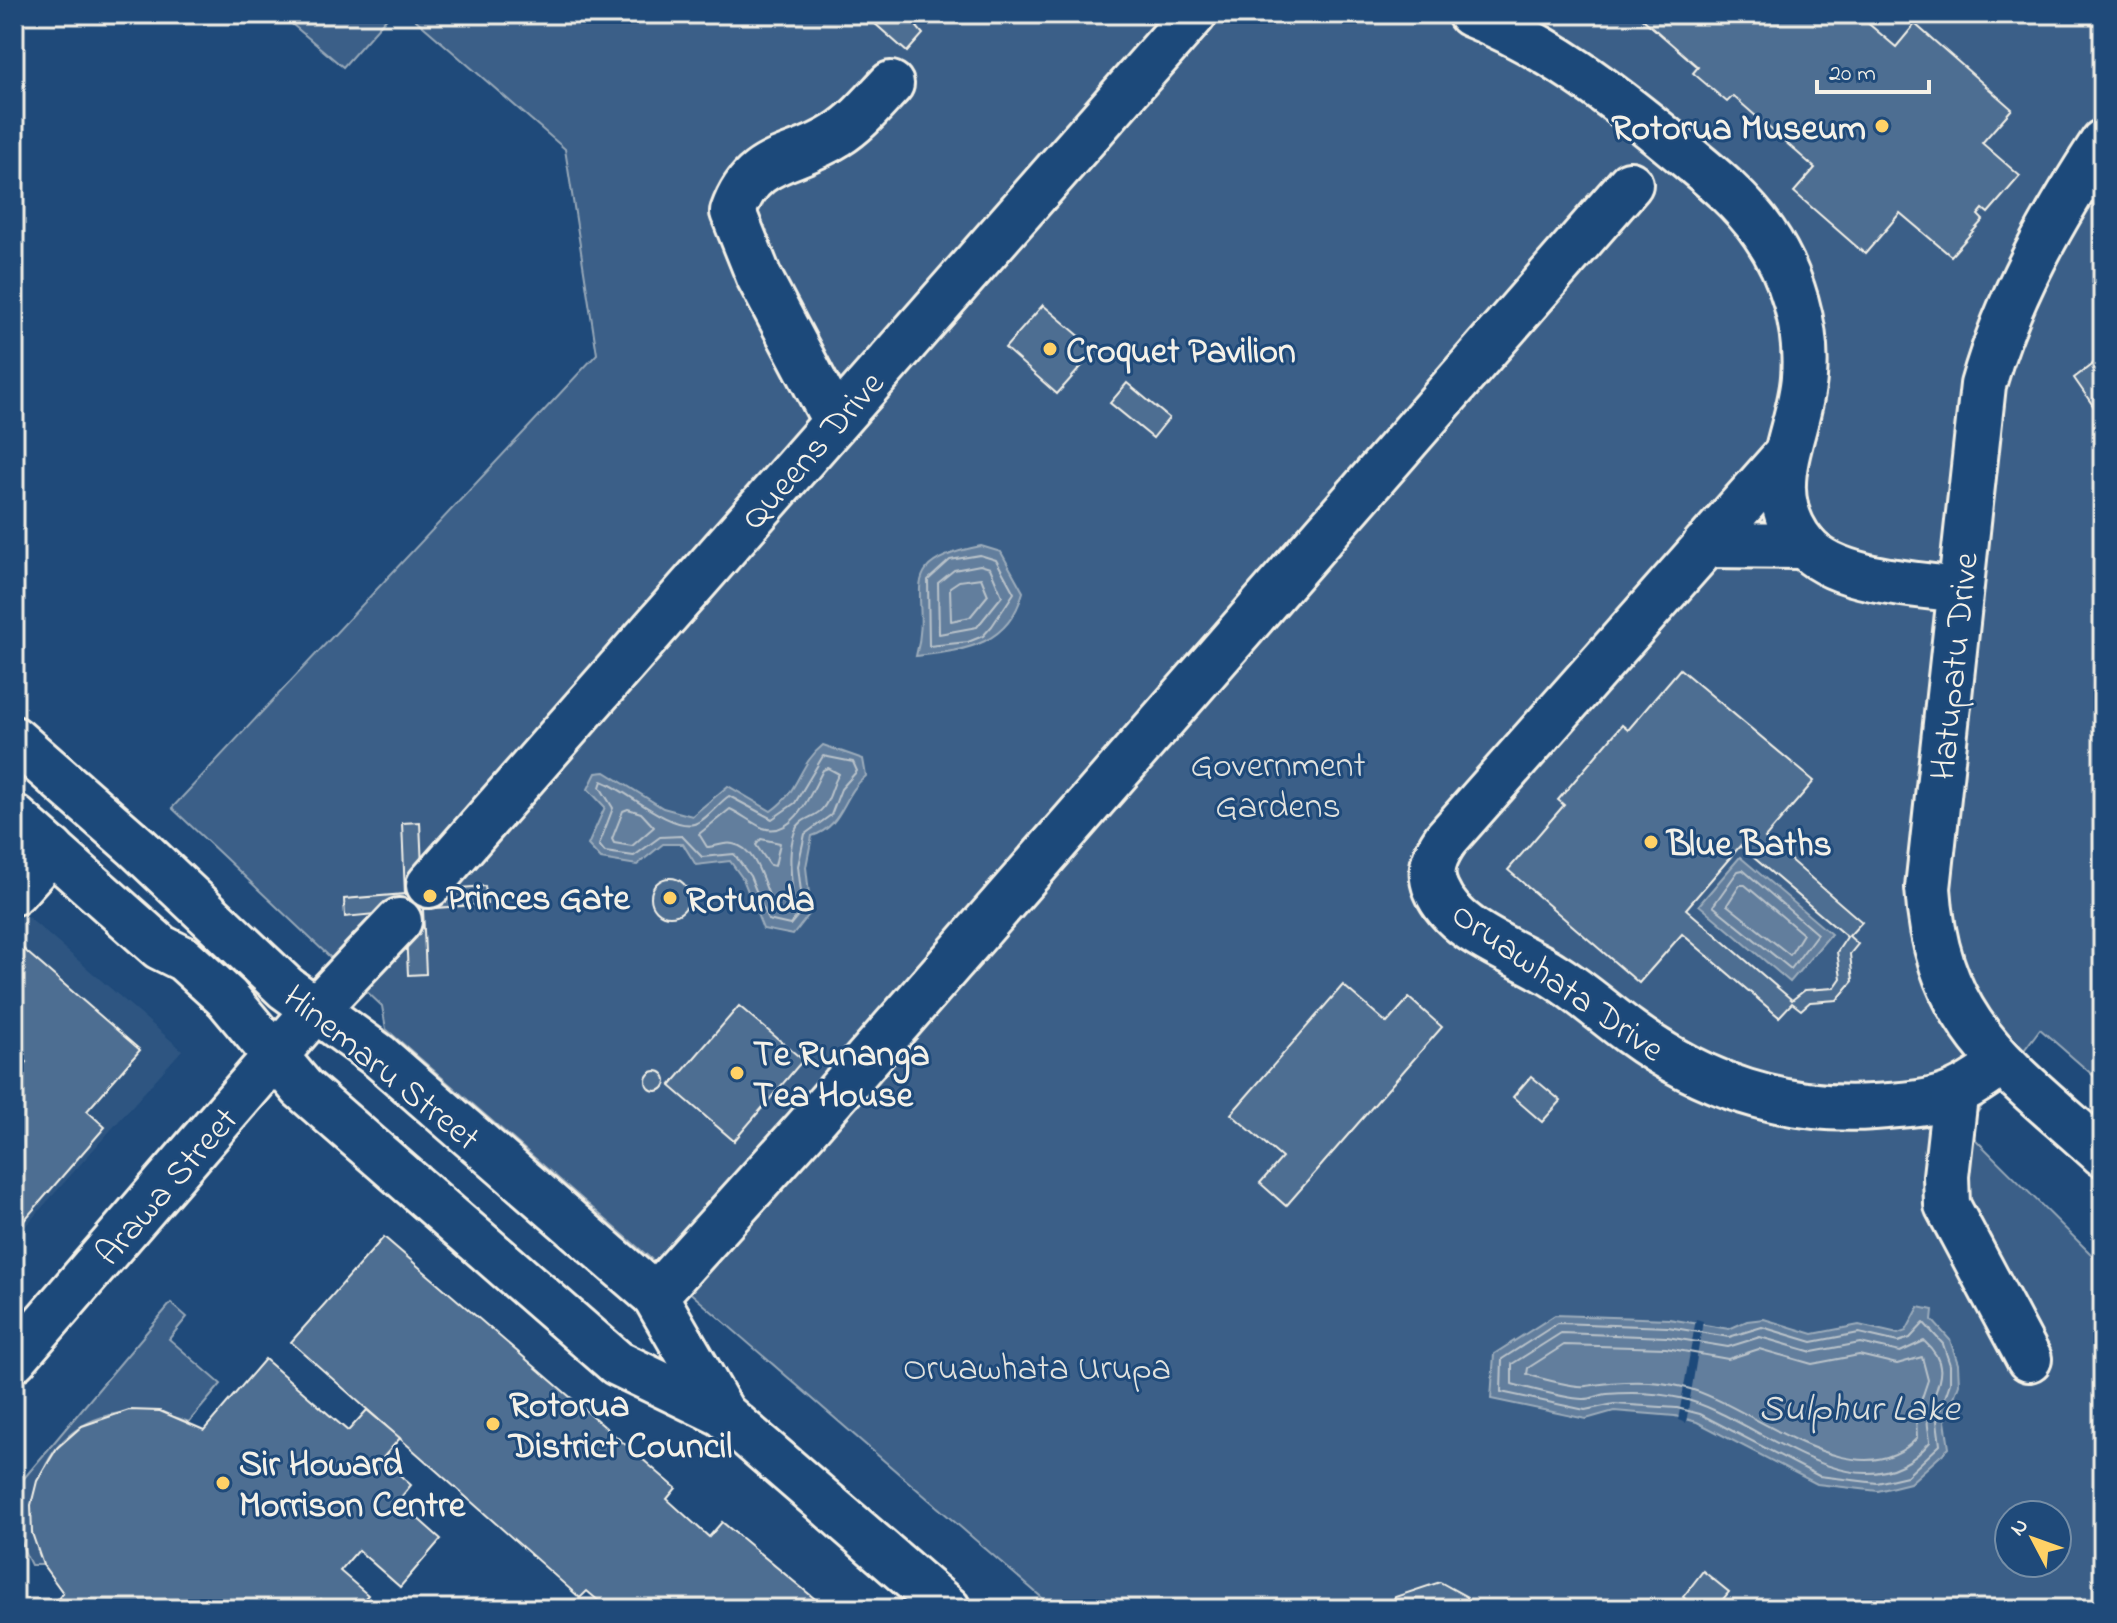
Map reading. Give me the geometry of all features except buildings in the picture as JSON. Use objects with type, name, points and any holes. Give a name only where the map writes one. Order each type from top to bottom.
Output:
[{"type":"street","name":"Queens Drive","points":[[429,885],[1194,14]]},
{"type":"street","name":"Oruawhata Drive","points":[[1470,14],[1554,56],[1625,105],[1718,181],[1764,233],[1791,286],[1804,349],[1804,378],[1784,457],[1785,497],[1795,531],[1805,546]]},
{"type":"street","points":[[835,421],[759,277],[733,212],[740,191],[752,176],[772,163],[836,136],[891,84]]},
{"type":"street","name":"Hatupatu Drive","points":[[2103,142],[2031,264],[1992,353],[1978,415],[1928,888],[1929,914],[1939,957],[1965,1020],[2002,1063],[2103,1154]]},
{"type":"street","points":[[655,1296],[805,1130],[1630,184]]},
{"type":"street","name":"Oruawhata Drive","points":[[1784,457],[1446,839],[1432,865],[1436,890],[1468,925],[1550,973],[1663,1053],[1729,1088],[1783,1102],[1842,1109],[1910,1105],[1955,1096]]},
{"type":"street","points":[[1705,545],[1805,546],[1817,557],[1850,572],[1959,590]]},
{"type":"street","name":"Hinemaru Street","points":[[14,739],[137,847],[314,1011],[379,1056],[655,1296],[723,1414]]},
{"type":"street","name":"Hinemaru Street","points":[[14,817],[160,947],[184,959],[227,998],[302,1088],[617,1363],[723,1414],[948,1609]]},
{"type":"street","points":[[101,892],[137,847]]},
{"type":"street","points":[[14,892],[52,850]]},
{"type":"street","points":[[314,1011],[399,921]]},
{"type":"street","name":"Arawa Street","points":[[14,1359],[314,1011]]},
{"type":"street","points":[[2002,1063],[1955,1096],[1946,1176],[1947,1205],[2029,1359]]},
{"type":"shaded area","points":[[14,905],[182,1050],[14,1239]]},
{"type":"green space","points":[[280,14],[390,14],[343,67]]},
{"type":"green space","name":"Government Gardens","points":[[409,14],[2103,14],[2103,1084],[2040,1029],[1965,1129],[2103,1266],[2103,1609],[1055,1609],[386,1029],[382,1006],[172,808],[597,354],[565,149]]},
{"type":"green space","points":[[171,1303],[187,1317],[169,1339],[221,1384],[189,1422],[151,1413],[117,1413],[88,1423],[64,1440],[47,1464],[37,1494],[35,1528],[43,1565],[31,1565],[17,1525],[20,1483]]},
{"type":"water","points":[[981,546],[1001,552],[1023,592],[1016,610],[1007,624],[982,642],[967,648],[916,656],[920,634],[920,584],[924,572],[934,562],[952,553]]},
{"type":"water","points":[[823,745],[863,759],[866,776],[831,825],[812,836],[806,867],[811,912],[793,935],[763,929],[743,879],[730,861],[696,865],[683,844],[663,844],[637,865],[601,859],[588,845],[605,807],[588,789],[596,773],[605,772],[663,808],[692,816],[728,786],[771,811],[788,795],[808,761]]},
{"type":"water","points":[[1740,857],[1831,934],[1790,982],[1699,905]]},
{"type":"water","name":"Sulphur Lake","points":[[1919,1307],[1933,1310],[1932,1320],[1950,1340],[1958,1364],[1959,1384],[1945,1421],[1949,1448],[1910,1483],[1878,1491],[1817,1484],[1697,1422],[1675,1416],[1614,1411],[1586,1419],[1491,1399],[1494,1354],[1555,1315],[1669,1319],[1729,1329],[1747,1321],[1764,1319],[1813,1334],[1859,1325],[1898,1334],[1906,1331]]},
{"type":"pier","points":[[1696,1319],[1703,1321],[1686,1423],[1678,1420]]},
{"type":"place","name":"Rotorua Museum","points":[[1882,126]]},
{"type":"place","name":"Croquet Pavilion","points":[[1050,349]]},
{"type":"place","name":"Blue Baths","points":[[1651,842]]},
{"type":"place","name":"Princes Gate","points":[[430,896]]},
{"type":"place","name":"Rotunda","points":[[670,898]]},
{"type":"place","name":"Te Runanga Tea House","points":[[737,1073]]},
{"type":"place","name":"Rotorua District Council","points":[[493,1424]]},
{"type":"place","name":"Sir Howard Morrison Centre","points":[[223,1483]]},
{"type":"park label","name":"Oruawhata Urupa","points":[[1037,1366]]}]
